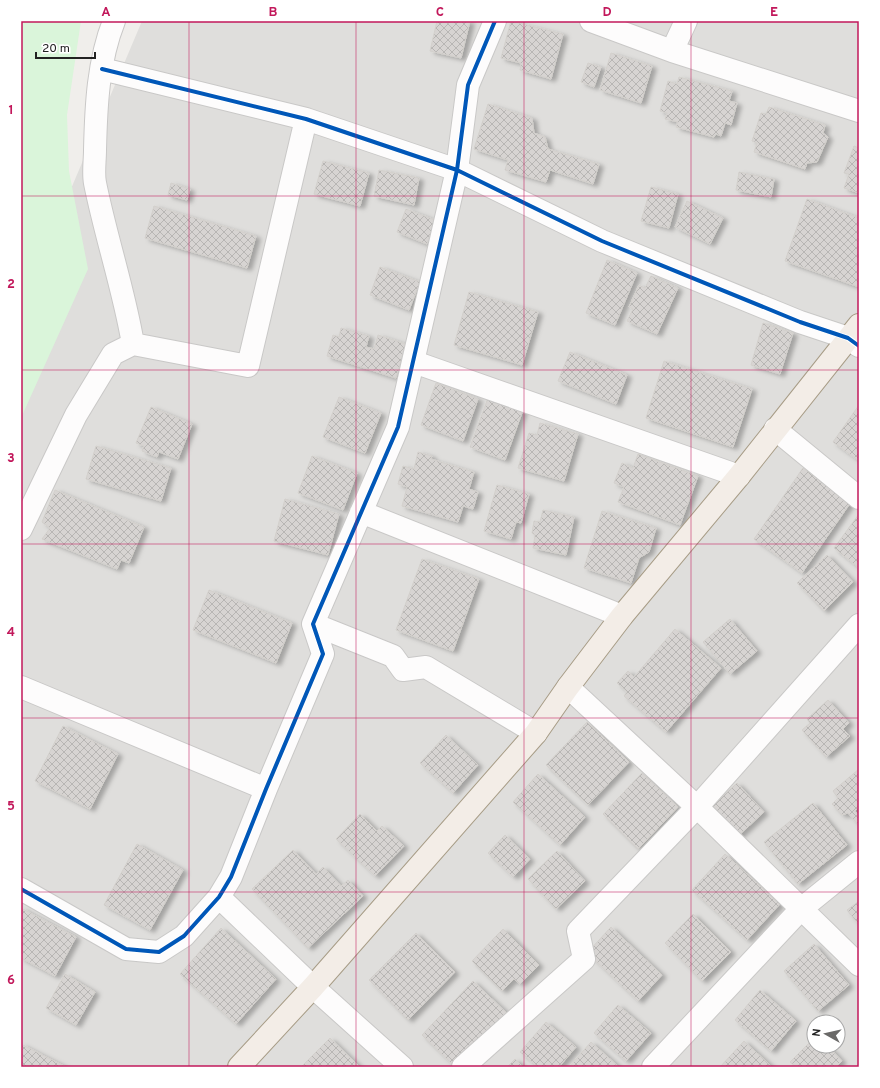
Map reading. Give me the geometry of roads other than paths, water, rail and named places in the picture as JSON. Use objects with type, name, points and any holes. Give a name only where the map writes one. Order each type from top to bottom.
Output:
[{"type":"main road","points":[[239,1067],[313,987],[536,733],[568,687],[622,616],[739,476],[775,429],[855,336]]},
{"type":"street","points":[[114,21],[105,43],[95,114],[95,182],[114,262],[127,306],[133,344]]},
{"type":"street","points":[[21,890],[126,949],[158,952],[184,936],[219,897],[231,877],[266,789],[323,654],[314,624],[398,427],[458,170],[468,85],[494,21]]},
{"type":"street","points":[[591,21],[672,51],[859,111]]},
{"type":"street","points":[[672,51],[686,21]]},
{"type":"street","points":[[102,69],[306,119],[458,170],[602,241],[800,322],[855,336]]},
{"type":"street","points":[[21,529],[80,408],[113,354],[133,344],[248,366],[306,119]]},
{"type":"street","points":[[414,362],[739,476]]},
{"type":"street","points":[[775,429],[859,498]]},
{"type":"street","points":[[361,512],[622,616]]},
{"type":"street","points":[[314,624],[393,656],[403,670],[426,667],[536,733]]},
{"type":"street","points":[[463,1067],[584,959],[578,931],[696,806],[859,625]]},
{"type":"street","points":[[21,687],[266,789]]},
{"type":"street","points":[[568,687],[696,806],[859,965]]},
{"type":"street","points":[[653,1067],[801,909],[859,862]]},
{"type":"street","points":[[219,897],[313,987],[402,1067]]}]
